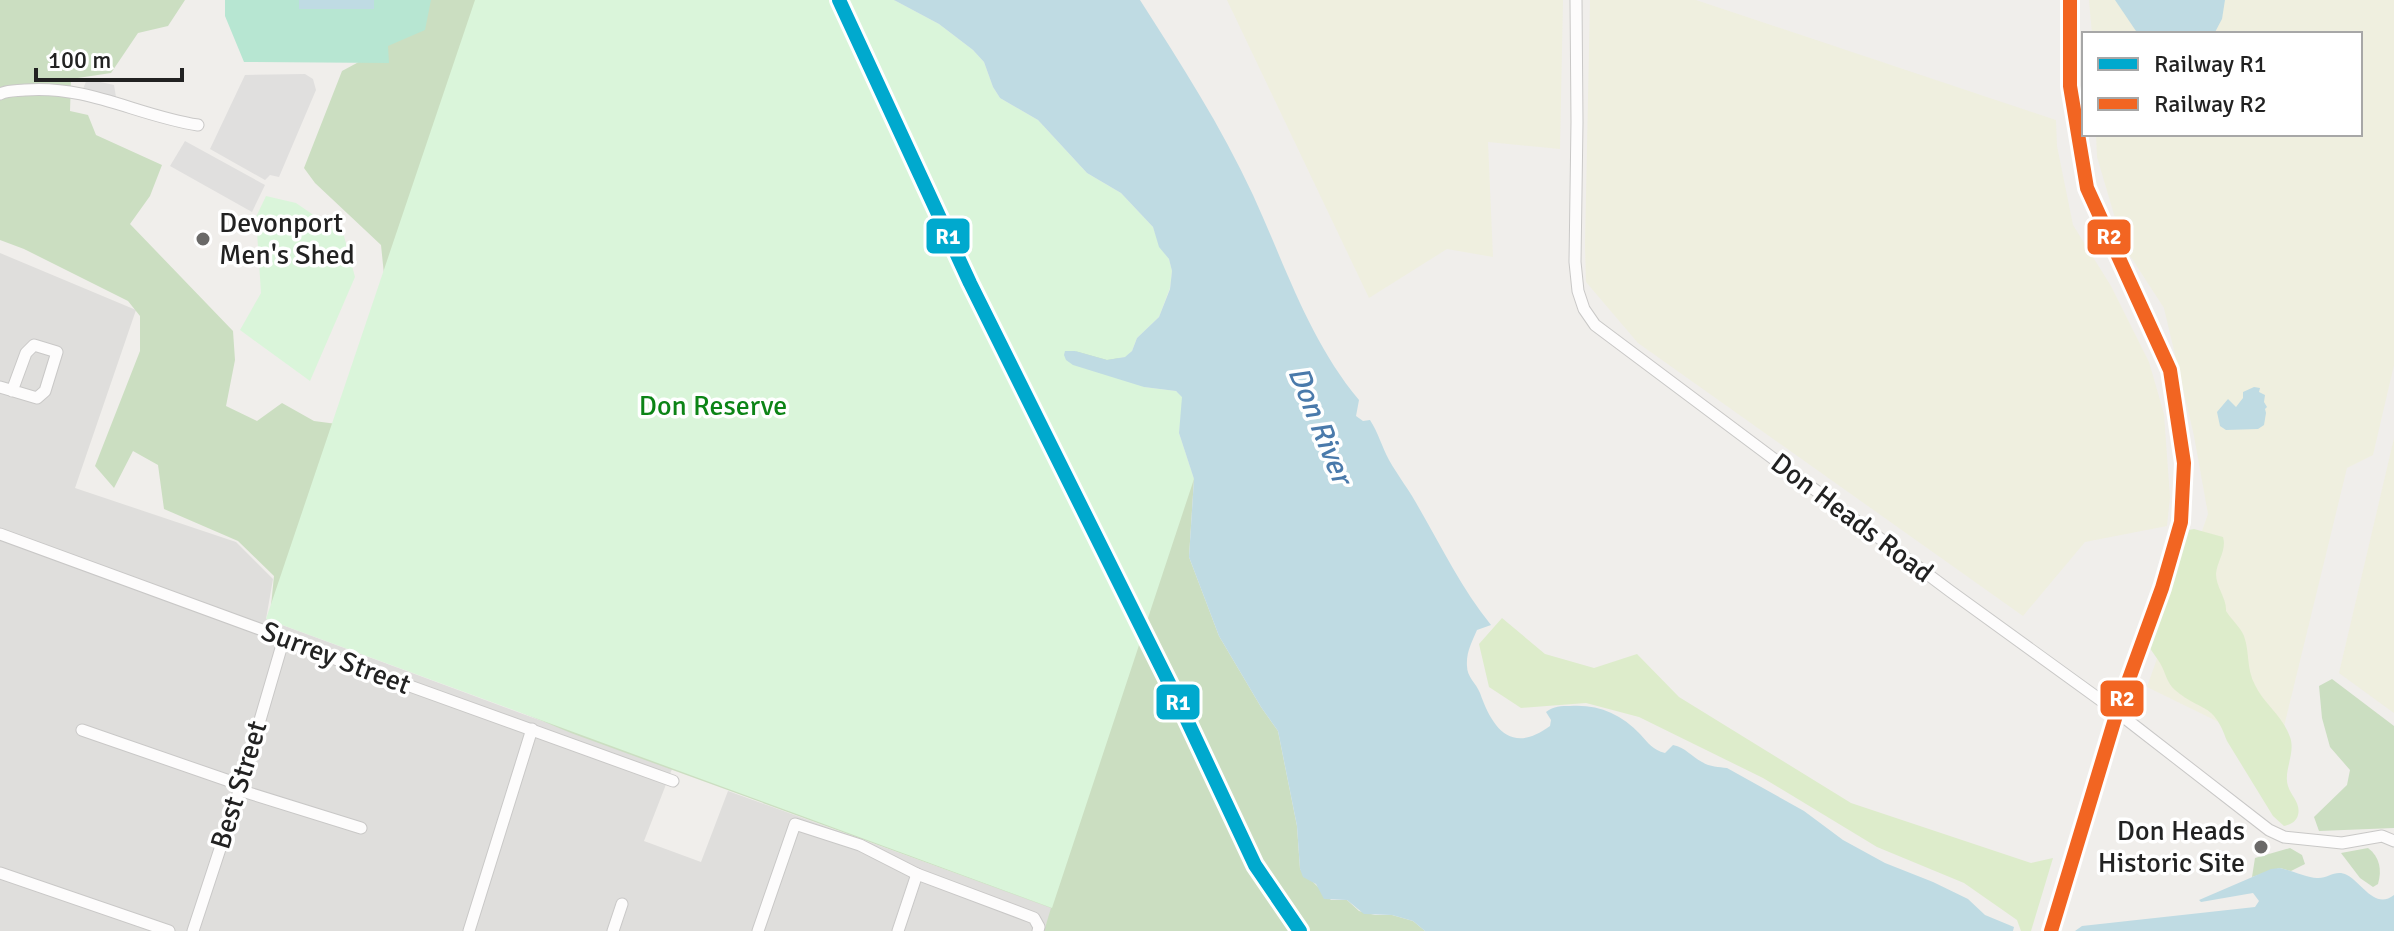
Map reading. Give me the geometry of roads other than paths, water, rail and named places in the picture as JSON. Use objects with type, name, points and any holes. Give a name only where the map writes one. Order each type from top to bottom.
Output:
[{"type":"street","name":"Don Heads Road","points":[[1576,0],[1575,262],[1578,291],[1584,309],[1595,325],[2117,712],[2269,830],[2284,837],[2342,843],[2382,836],[2394,841]]},
{"type":"street","points":[[0,94],[42,89],[86,93],[181,123],[198,125]]},
{"type":"street","points":[[0,387],[12,391],[37,398],[45,391],[57,352],[34,345],[26,353],[12,391]]},
{"type":"street","name":"Surrey Street","points":[[0,534],[673,781]]},
{"type":"street","name":"Best Street","points":[[193,931],[240,788],[284,638]]},
{"type":"street","points":[[469,931],[532,729]]},
{"type":"street","points":[[82,730],[361,828]]},
{"type":"street","points":[[758,931],[795,824],[860,845],[917,874],[1034,918],[1039,929]]},
{"type":"street","points":[[0,873],[169,931]]},
{"type":"street","points":[[898,931],[917,874]]},
{"type":"street","points":[[613,931],[622,904]]},
{"type":"water","points":[[299,0],[374,0],[374,9],[299,9]]},
{"type":"water","name":"Don River","points":[[894,0],[1140,0],[1241,169],[1312,327],[1341,377],[1359,400],[1356,416],[1363,421],[1370,420],[1393,466],[1462,583],[1491,625],[1477,630],[1468,652],[1467,670],[1491,718],[1506,734],[1525,738],[1537,734],[1550,726],[1551,720],[1546,712],[1558,707],[1590,707],[1608,712],[1633,727],[1657,750],[1665,753],[1673,745],[1705,764],[1727,768],[1804,811],[1843,840],[1885,863],[1968,899],[1985,915],[2014,927],[2013,931],[1425,931],[1413,921],[1392,915],[1364,914],[1347,900],[1324,899],[1316,884],[1303,877],[1300,869],[1297,826],[1278,731],[1219,636],[1189,557],[1194,479],[1179,433],[1182,397],[1176,391],[1144,387],[1073,365],[1064,355],[1065,351],[1075,351],[1107,360],[1125,357],[1132,351],[1137,338],[1159,317],[1170,289],[1172,271],[1169,259],[1159,247],[1153,227],[1121,193],[1087,173],[1038,120],[1000,98],[984,62],[973,50],[939,24]]},
{"type":"water","points":[[2115,0],[2225,0],[2222,19],[2215,32],[2137,32]]},
{"type":"water","points":[[2260,388],[2259,392],[2265,395],[2264,425],[2258,429],[2226,430],[2220,426],[2217,412],[2228,399],[2236,407],[2243,398],[2243,392]]},
{"type":"water","points":[[2280,868],[2313,878],[2343,873],[2375,897],[2387,899],[2394,895],[2394,931],[2075,931],[2082,926],[2255,907],[2259,901],[2253,893],[2199,900]]},
{"type":"rail line","name":"R1","points":[[839,0],[970,283],[1177,699],[1255,865],[1300,931]]},
{"type":"rail line","name":"R2","points":[[2051,931],[2117,712],[2162,588],[2181,522],[2184,463],[2170,370],[2087,188],[2070,86],[2070,0]]},
{"type":"place","name":"Devonport Men's Shed","points":[[203,239]]},
{"type":"place","name":"Don Heads Historic Site","points":[[2261,847]]},
{"type":"park label","name":"Don Reserve","points":[[713,406]]}]
